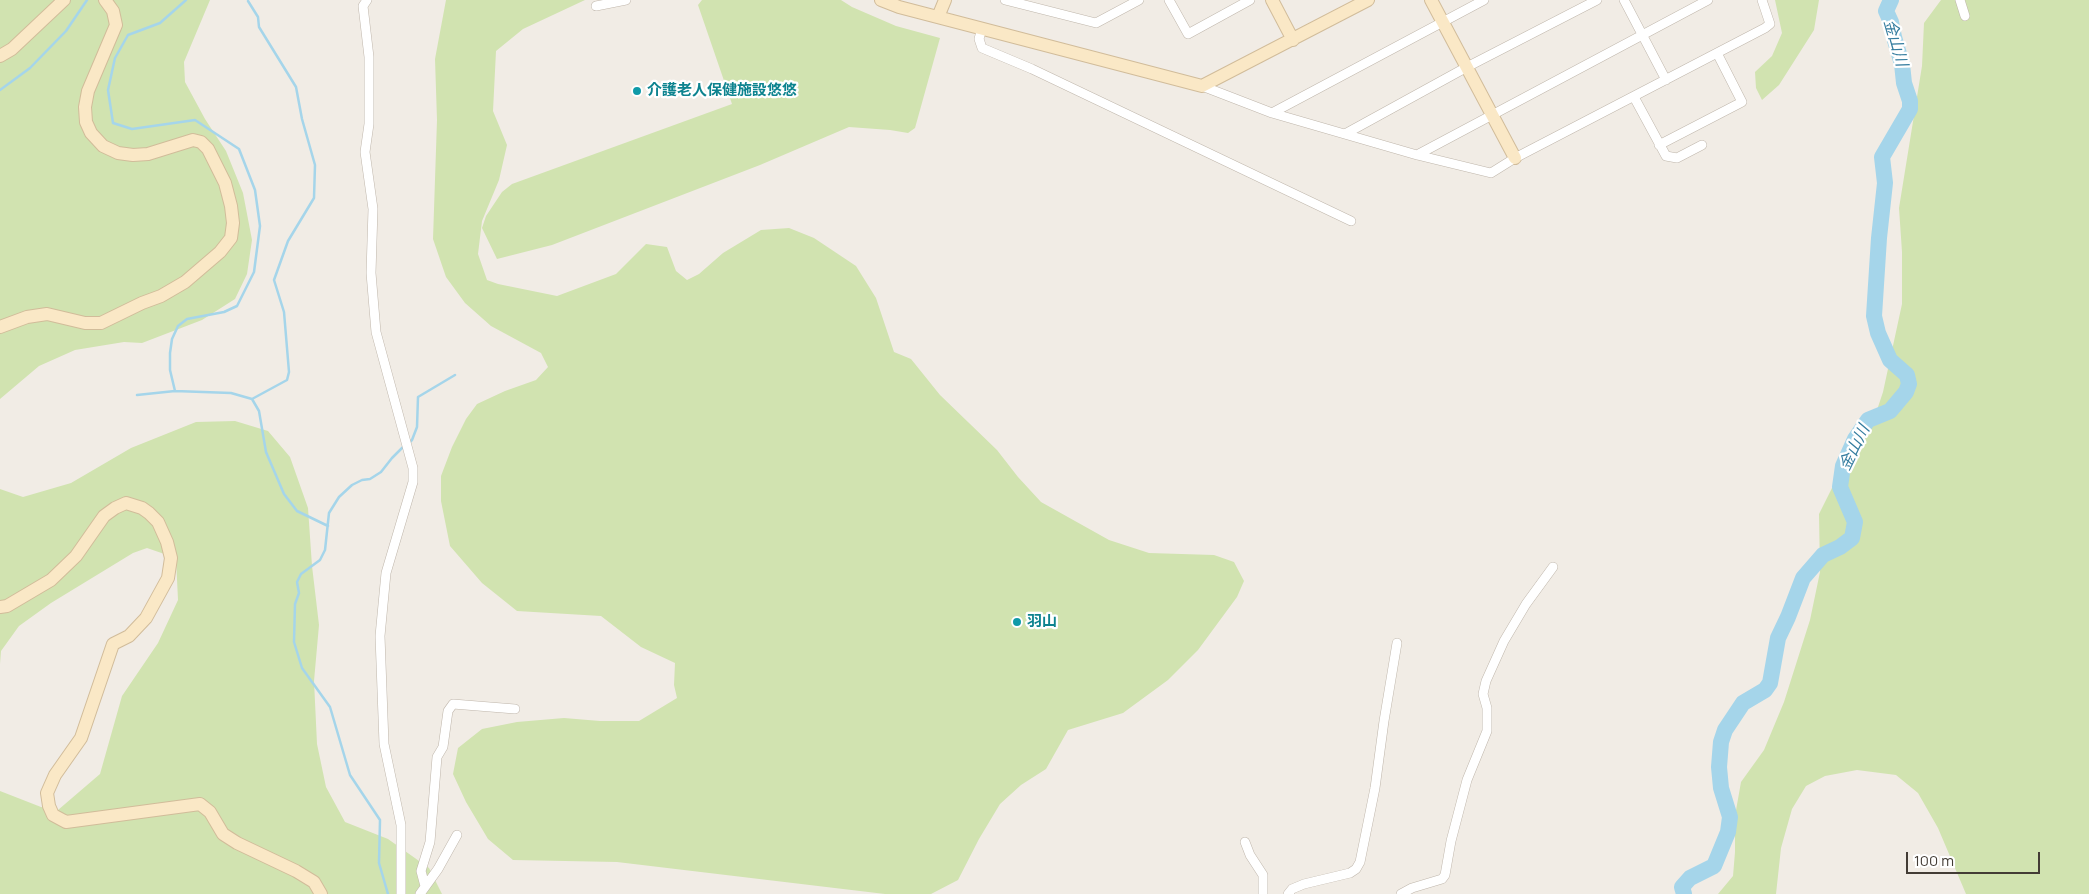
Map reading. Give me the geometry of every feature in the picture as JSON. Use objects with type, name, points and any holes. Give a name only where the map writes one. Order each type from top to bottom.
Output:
[{"type":"street","points":[[0,56],[12,49],[64,0]]},
{"type":"street","points":[[0,327],[27,317],[47,314],[85,324],[101,323],[161,296],[185,282],[220,252],[231,238],[233,223],[231,206],[224,183],[208,149],[201,142],[193,140],[148,154],[133,155],[118,153],[103,146],[91,133],[86,122],[85,107],[88,91],[116,25],[113,11],[105,0]]},
{"type":"street","points":[[367,0],[363,6],[368,57],[369,124],[365,152],[373,209],[371,273],[376,332],[413,468],[413,482],[386,573],[380,636],[384,744],[401,825],[401,894]]},
{"type":"street","points":[[596,6],[626,0]]},
{"type":"street","points":[[881,0],[938,17],[1202,86],[1272,113],[1417,155],[1491,173],[1515,158],[1770,24],[1762,0]]},
{"type":"street","points":[[938,17],[945,0]]},
{"type":"street","points":[[1005,0],[1023,2],[1096,23],[1139,0]]},
{"type":"street","points":[[1169,0],[1188,34],[1250,0]]},
{"type":"street","points":[[1272,0],[1294,40]]},
{"type":"street","points":[[1202,86],[1368,0]]},
{"type":"street","points":[[1431,0],[1515,158]]},
{"type":"street","points":[[1272,113],[1484,0]]},
{"type":"street","points":[[1345,134],[1467,67],[1597,0]]},
{"type":"street","points":[[1624,0],[1666,80]]},
{"type":"street","points":[[1417,155],[1708,0]]},
{"type":"street","points":[[1960,0],[1965,16]]},
{"type":"street","points":[[982,28],[979,39],[982,48],[1040,73],[1351,221]]},
{"type":"street","points":[[1659,145],[1742,102],[1717,53]]},
{"type":"street","points":[[1634,97],[1666,156],[1677,158],[1702,145]]},
{"type":"street","points":[[0,607],[7,606],[51,580],[76,556],[104,516],[115,508],[126,503],[142,508],[149,513],[158,522],[167,542],[170,558],[168,578],[146,618],[129,636],[114,644],[81,738],[55,775],[47,793],[53,815],[66,822],[200,804],[210,812],[223,834],[237,843],[308,878],[314,882],[321,894]]},
{"type":"street","points":[[1401,894],[1446,875],[1451,840],[1467,780],[1486,731],[1487,708],[1483,694],[1486,681],[1508,633],[1553,567]]},
{"type":"street","points":[[1288,894],[1292,889],[1304,884],[1350,873],[1356,869],[1360,862],[1375,788],[1397,643]]},
{"type":"street","points":[[426,886],[421,871],[430,842],[437,757],[443,747],[448,711],[453,704],[515,709]]},
{"type":"street","points":[[420,894],[438,869],[457,835]]},
{"type":"street","points":[[1245,842],[1250,855],[1263,874],[1263,894]]},
{"type":"green space","points":[[0,0],[210,0],[184,62],[185,82],[205,119],[226,151],[243,193],[252,240],[247,274],[235,299],[202,320],[142,343],[124,342],[75,350],[39,366],[0,399]]},
{"type":"green space","points":[[446,0],[585,0],[523,29],[496,51],[493,111],[507,145],[499,180],[482,221],[478,254],[487,280],[557,296],[616,274],[646,244],[667,247],[676,271],[687,280],[699,274],[723,253],[761,230],[789,228],[814,238],[856,266],[876,298],[894,352],[911,359],[940,395],[997,450],[1041,502],[1109,540],[1149,553],[1214,555],[1234,562],[1244,581],[1237,597],[1198,650],[1168,680],[1123,713],[1068,730],[1046,769],[1021,785],[1000,804],[958,880],[931,894],[885,894],[617,862],[513,860],[488,839],[466,802],[453,774],[458,748],[482,729],[517,722],[564,718],[600,721],[639,721],[677,698],[674,685],[675,663],[641,647],[601,616],[517,611],[482,583],[450,546],[441,501],[441,476],[452,447],[466,419],[477,404],[536,380],[548,367],[541,353],[491,326],[465,303],[446,277],[433,239],[437,120],[435,59]]},
{"type":"green space","points":[[702,0],[841,0],[852,7],[896,26],[940,38],[915,128],[908,133],[849,127],[760,165],[552,245],[497,259],[482,228],[486,216],[502,192],[512,184],[732,104],[698,5]]},
{"type":"green space","points":[[1775,0],[1819,0],[1814,30],[1779,85],[1762,100],[1756,88],[1755,72],[1772,56],[1782,33]]},
{"type":"green space","points":[[1941,0],[2089,0],[2089,894],[1966,894],[1938,828],[1918,793],[1896,775],[1857,770],[1825,776],[1806,786],[1792,809],[1781,848],[1776,894],[1718,894],[1733,876],[1735,816],[1741,782],[1764,750],[1784,702],[1810,620],[1820,572],[1819,514],[1836,480],[1876,413],[1883,392],[1902,304],[1902,252],[1899,208],[1922,66],[1924,23]]},
{"type":"green space","points":[[235,421],[268,431],[290,457],[308,508],[319,625],[314,681],[317,744],[326,787],[345,822],[388,839],[429,868],[442,894],[0,894],[0,791],[41,807],[58,810],[100,774],[122,696],[158,643],[178,600],[176,558],[147,548],[133,553],[51,603],[19,626],[1,651],[0,664],[0,489],[23,497],[71,483],[131,448],[196,422]]},
{"type":"waterway","points":[[0,90],[30,68],[66,31],[87,0]]},
{"type":"waterway","points":[[175,391],[170,370],[170,353],[172,339],[178,326],[187,319],[224,312],[237,306],[254,272],[260,226],[255,190],[239,149],[195,120],[132,129],[113,123],[108,90],[115,58],[128,35],[160,23],[186,0]]},
{"type":"waterway","name":"金山川","points":[[1684,894],[1682,887],[1690,878],[1714,866],[1728,832],[1730,817],[1721,788],[1719,767],[1721,742],[1725,730],[1743,703],[1765,690],[1770,683],[1778,638],[1803,578],[1823,555],[1840,547],[1852,538],[1855,522],[1840,487],[1843,466],[1855,439],[1868,420],[1890,411],[1906,392],[1909,384],[1907,375],[1890,360],[1878,333],[1874,316],[1885,183],[1882,157],[1910,109],[1902,64],[1891,22],[1886,11],[1891,0]]},
{"type":"waterway","points":[[248,1],[258,17],[259,27],[296,87],[302,119],[315,165],[314,198],[288,241],[274,280],[284,312],[289,372],[287,380],[252,399]]},
{"type":"waterway","points":[[409,443],[417,427],[418,397],[455,375]]},
{"type":"waterway","points":[[137,395],[175,391],[231,393],[252,399],[259,411],[266,452],[284,494],[297,511],[328,526]]},
{"type":"waterway","points":[[388,894],[379,863],[380,820],[350,775],[330,707],[302,668],[294,642],[295,604],[299,593],[297,582],[301,574],[320,560],[325,550],[329,513],[339,497],[352,485],[362,480],[370,479],[381,472],[404,446]]},
{"type":"place","name":"介護老人保健施設悠悠","points":[[637,91]]},
{"type":"place","name":"羽山","points":[[1017,622]]}]
